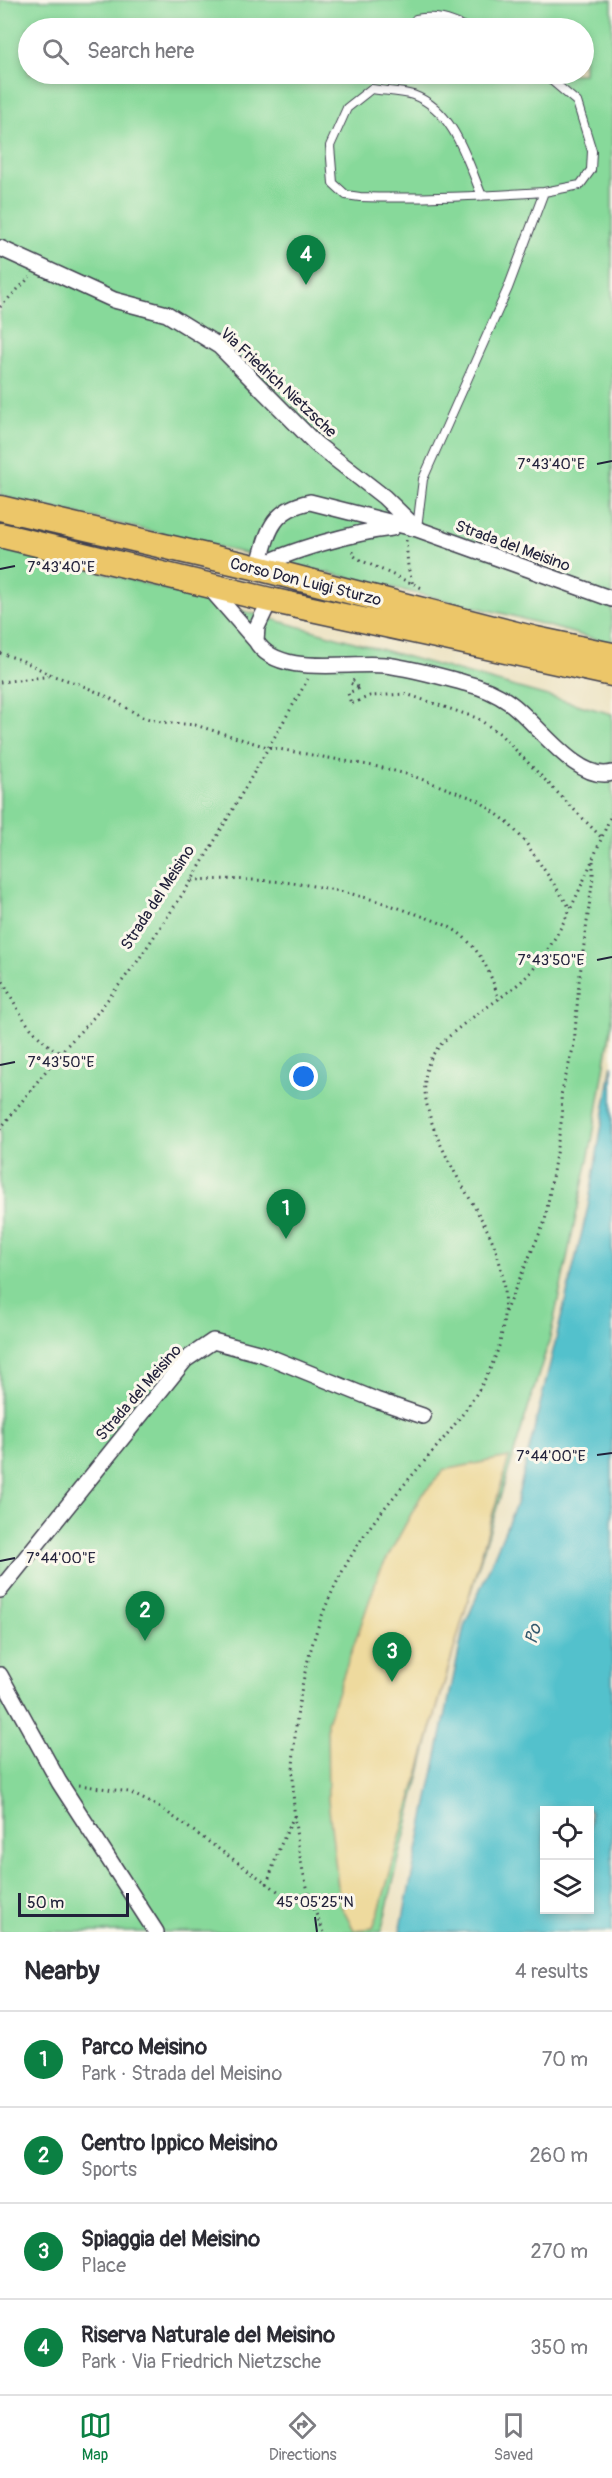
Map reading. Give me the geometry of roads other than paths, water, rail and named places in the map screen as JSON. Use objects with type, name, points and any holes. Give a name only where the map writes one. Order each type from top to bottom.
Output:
[{"type":"main road","name":"Corso Don Luigi Sturzo","points":[[0,508],[258,568],[536,639],[612,655]]},
{"type":"main road","name":"Corso Don Luigi Sturzo","points":[[0,535],[208,586],[612,674]]},
{"type":"street","name":"Via Friedrich Nietzsche","points":[[0,248],[114,300],[167,314],[219,346],[316,444],[384,497],[405,533]]},
{"type":"street","name":"Strada del Meisino","points":[[258,568],[272,523],[282,512],[294,505],[310,502],[325,504],[405,533],[612,599]]},
{"type":"street","name":"Strada del Meisino","points":[[258,568],[274,558],[374,530],[405,533]]},
{"type":"street","points":[[208,586],[267,653],[280,660],[312,664],[383,664],[478,686],[512,704],[576,764],[589,771],[606,775],[612,773]]},
{"type":"street","points":[[256,641],[257,627],[270,600]]},
{"type":"street","name":"Strada del Meisino","points":[[0,1590],[185,1360],[213,1341],[262,1354],[376,1400],[423,1416]]},
{"type":"street","points":[[0,1675],[59,1782],[156,1932]]},
{"type":"lane","points":[[421,18],[430,16],[443,18]]},
{"type":"lane","points":[[482,196],[454,130],[431,105],[412,95],[371,89],[347,108],[330,146],[333,183],[346,195],[392,198],[482,196],[544,192],[580,185],[591,170],[592,151],[577,102],[556,84]]},
{"type":"lane","points":[[405,533],[423,479],[508,288],[544,192]]},
{"type":"water","name":"Po","points":[[612,1065],[612,1932],[400,1932],[464,1627],[516,1504],[588,1207]]},
{"type":"place","name":"Riserva Naturale del Meisino","points":[[306,285]]},
{"type":"place","name":"Parco Meisino","points":[[286,1239]]},
{"type":"place","name":"Centro Ippico Meisino","points":[[145,1641]]},
{"type":"place","name":"Spiaggia del Meisino","points":[[392,1682]]}]
